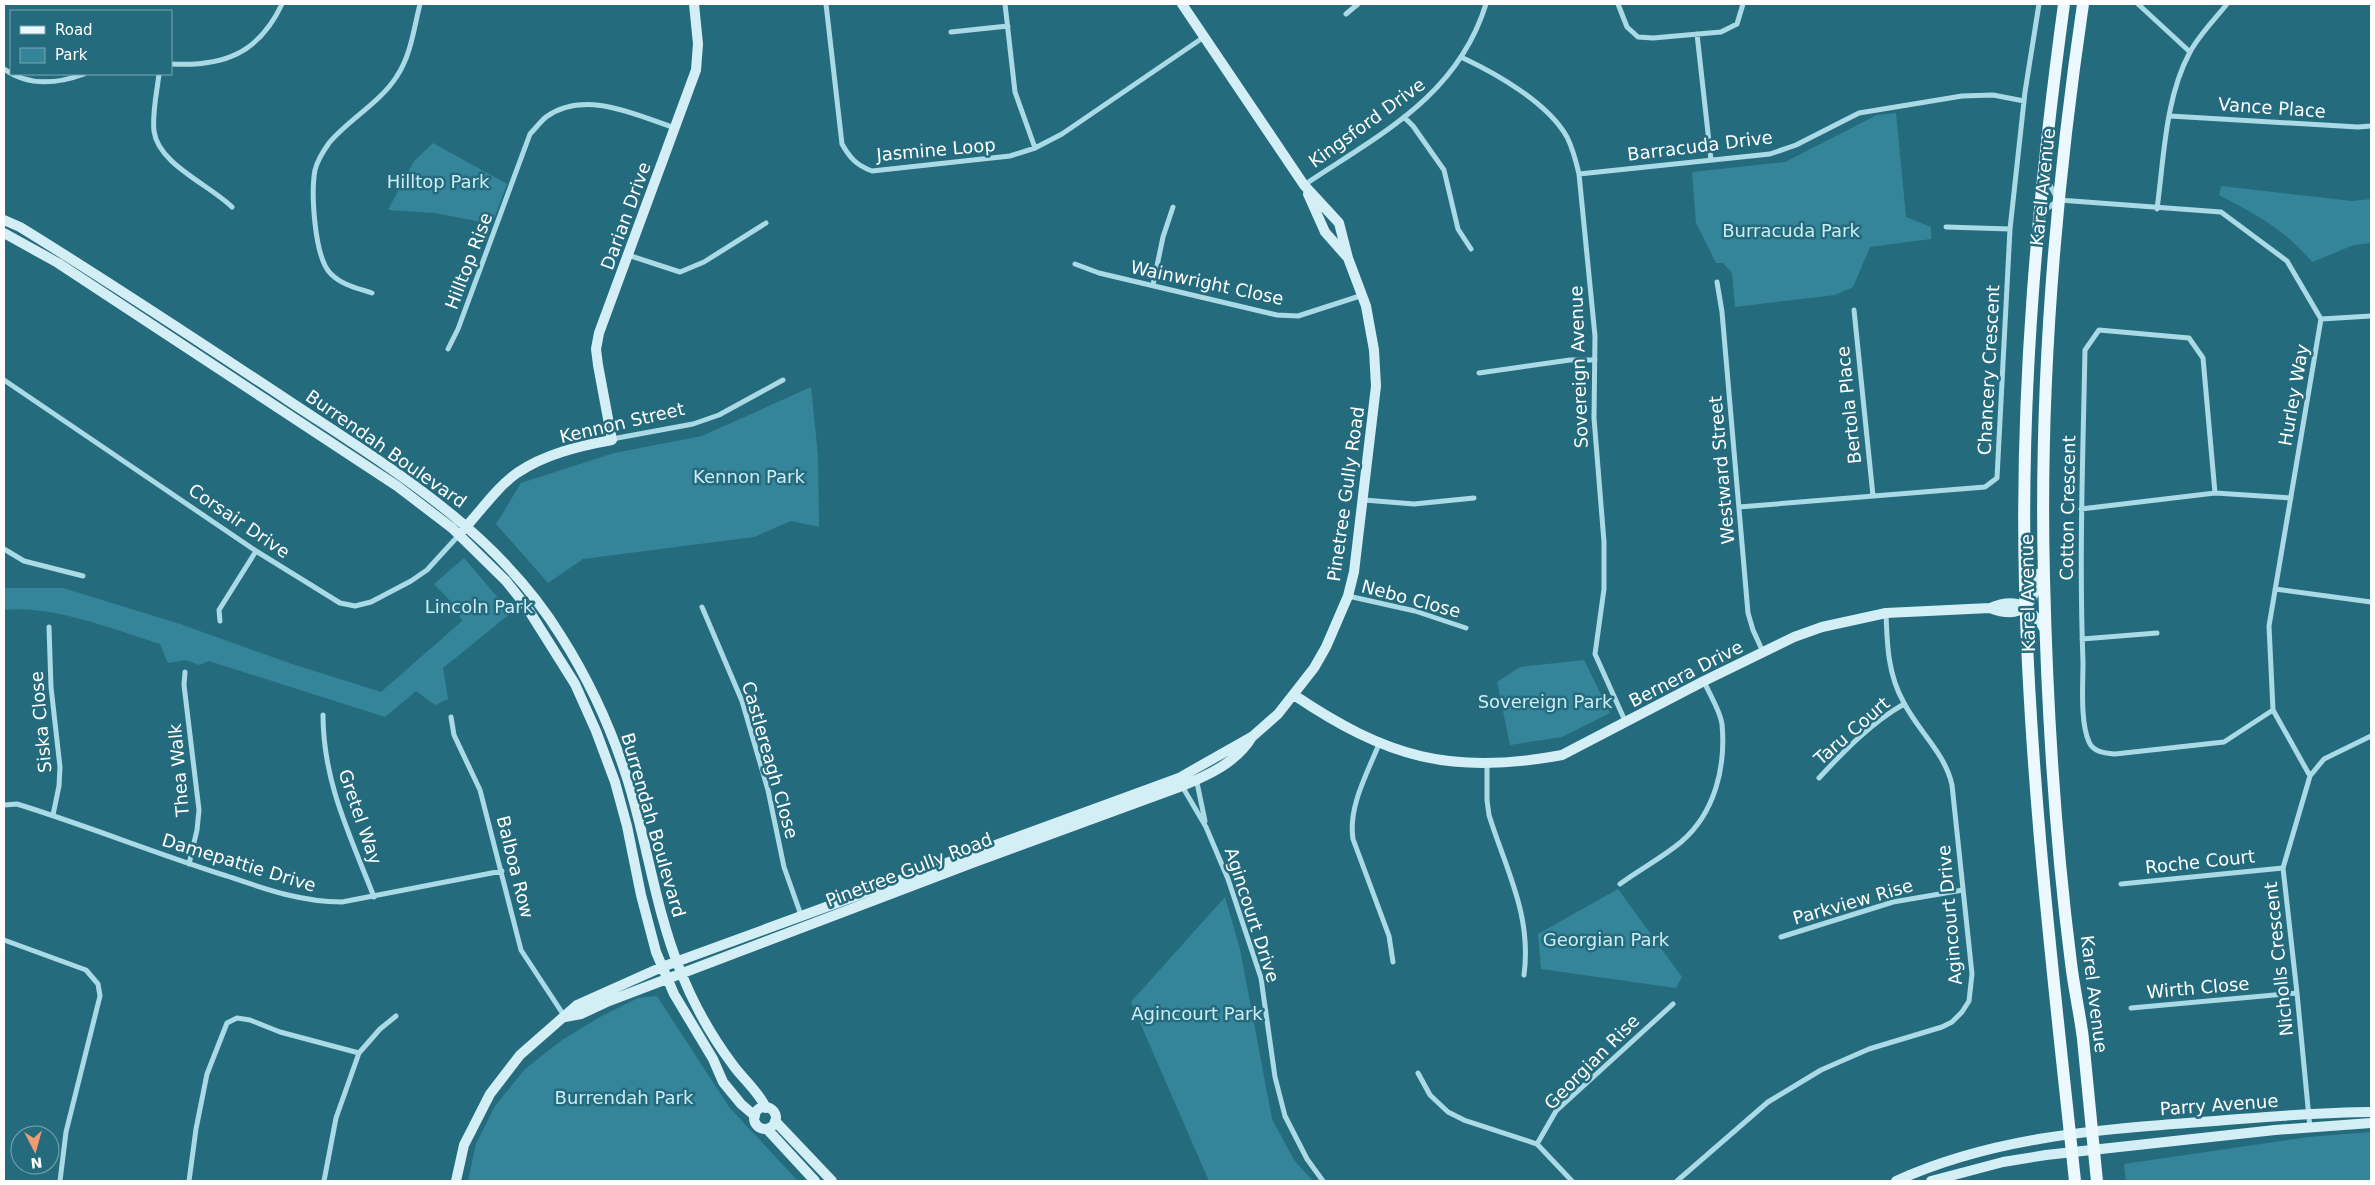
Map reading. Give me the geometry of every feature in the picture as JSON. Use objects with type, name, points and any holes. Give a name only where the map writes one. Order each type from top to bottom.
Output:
[{"type":"main road","name":"Darian Drive","points":[[612,440],[596,349],[599,333],[676,128],[698,59],[694,4]]},
{"type":"main road","name":"Pinetree Gully Road","points":[[565,1017],[581,1014],[667,978],[972,863],[1195,776],[1253,736],[1278,714],[1294,695],[1326,647],[1348,596],[1354,572],[1376,386],[1373,343],[1363,295],[1348,258],[1339,223],[1304,185],[1182,4]]},
{"type":"main road","name":"Karel Avenue","points":[[2064,4],[2038,217],[2027,431],[2026,607],[2039,833],[2075,1181]]},
{"type":"main road","name":"Karel Avenue","points":[[2083,4],[2058,200],[2045,422],[2044,550],[2046,631],[2061,865],[2071,963],[2083,1036],[2097,1181]]},
{"type":"main road","name":"Pinetree Gully Road","points":[[1304,185],[1325,232],[1348,258]]},
{"type":"main road","name":"Burrendah Boulevard","points":[[4,220],[20,227],[137,300],[406,478],[467,526],[505,564],[535,598],[561,634],[586,678],[609,727],[627,778],[676,962],[723,1051],[766,1108]]},
{"type":"main road","name":"Burrendah Boulevard","points":[[4,233],[58,263],[389,481],[459,534],[494,567],[522,600],[575,684],[596,731],[615,782],[647,922],[662,967],[677,999],[713,1058],[723,1082],[741,1104],[755,1116]]},
{"type":"main road","name":"Kennon Street","points":[[459,534],[500,488],[516,474],[549,457],[570,449],[612,440]]},
{"type":"main road","points":[[2044,550],[2036,595],[2026,607],[2046,631]]},
{"type":"main road","name":"Bernera Drive","points":[[1294,695],[1334,722],[1379,744],[1426,758],[1487,764],[1523,762],[1562,755],[1704,681],[1794,637],[1822,627],[1886,613],[1990,608],[2016,602],[2026,607]]},
{"type":"main road","name":"Pinetree Gully Road","points":[[456,1181],[464,1145],[490,1094],[520,1055],[577,1005],[662,967],[802,920],[1181,782]]},
{"type":"main road","points":[[815,1181],[767,1129],[757,1125],[755,1116],[759,1110],[766,1108],[774,1112],[775,1122],[832,1181]]},
{"type":"main road","name":"Parry Avenue","points":[[2070,1135],[2308,1114],[2371,1112]]},
{"type":"main road","points":[[767,1129],[775,1122]]},
{"type":"main road","name":"Parry Avenue","points":[[2072,1152],[2371,1123]]},
{"type":"main road","points":[[1896,1181],[1934,1164],[2002,1145],[2070,1135]]},
{"type":"main road","points":[[1931,1181],[2004,1162],[2072,1152]]},
{"type":"main road","points":[[806,1173],[816,1164]]},
{"type":"street","points":[[172,64],[209,64],[241,52],[257,42],[273,24],[282,4]]},
{"type":"street","points":[[372,294],[344,284],[329,273],[322,257],[312,195],[316,168],[329,144],[386,90],[397,76],[408,56],[420,4]]},
{"type":"street","name":"Jasmine Loop","points":[[826,4],[842,144],[850,158],[859,166],[872,171],[1010,156],[1035,148],[1062,134],[1204,37]]},
{"type":"street","points":[[1005,4],[1015,92],[1035,148]]},
{"type":"street","points":[[1346,14],[1358,4]]},
{"type":"street","name":"Kingsford Drive","points":[[1304,185],[1404,118],[1438,88],[1463,58],[1486,4]]},
{"type":"street","points":[[1618,4],[1627,27],[1638,37],[1653,38],[1721,32],[1736,24],[1743,4]]},
{"type":"street","name":"Chancery Crescent","points":[[1739,507],[1985,487],[1997,478],[2010,229],[2024,101],[2039,4]]},
{"type":"street","points":[[2138,4],[2190,52]]},
{"type":"street","points":[[2157,209],[2170,116],[2178,79],[2190,52],[2227,4]]},
{"type":"street","points":[[951,32],[1008,26]]},
{"type":"street","points":[[1697,34],[1711,160]]},
{"type":"street","name":"Sovereign Avenue","points":[[1463,58],[1528,97],[1549,114],[1567,136],[1575,157],[1579,174],[1595,336],[1594,418],[1605,568],[1594,654],[1626,723]]},
{"type":"street","points":[[17,75],[45,84],[64,82],[82,75]]},
{"type":"street","points":[[159,75],[154,132],[160,147],[170,161],[218,194],[232,208]]},
{"type":"street","name":"Barracuda Drive","points":[[1579,174],[1781,151],[1859,113],[1962,96],[1993,95],[2024,101]]},
{"type":"street","name":"Hilltop Rise","points":[[448,349],[468,302],[530,134],[546,117],[562,109],[584,106],[611,106],[676,128]]},
{"type":"street","name":"Vance Place","points":[[2170,116],[2358,127],[2371,126]]},
{"type":"street","points":[[1404,118],[1413,126],[1444,170],[1458,229],[1471,249]]},
{"type":"street","points":[[2042,173],[2058,200]]},
{"type":"street","points":[[2038,217],[2058,200],[2157,209],[2221,212],[2287,261],[2321,319],[2371,316]]},
{"type":"street","points":[[1153,285],[1163,237],[1173,207]]},
{"type":"street","points":[[628,255],[680,272],[711,258],[766,224]]},
{"type":"street","points":[[1946,227],[2010,229]]},
{"type":"street","name":"Wainwright Close","points":[[1075,264],[1099,273],[1277,315],[1298,316],[1363,295]]},
{"type":"street","name":"Westward Street","points":[[1717,282],[1722,312],[1748,613],[1753,630],[1764,653]]},
{"type":"street","name":"Bertola Place","points":[[1854,310],[1873,496]]},
{"type":"street","name":"Hurley Way","points":[[2310,776],[2273,710],[2269,626],[2321,319]]},
{"type":"street","name":"Cotton Crescent","points":[[2215,493],[2203,358],[2188,338],[2099,330],[2085,350],[2079,576],[2086,730],[2093,748],[2104,753],[2115,754],[2224,742],[2273,710]]},
{"type":"street","points":[[1479,372],[1570,360],[1594,360]]},
{"type":"street","name":"Corsair Drive","points":[[4,380],[256,551],[340,603],[355,606],[371,602],[411,581],[426,570],[459,534]]},
{"type":"street","name":"Kennon Street","points":[[612,440],[693,424],[719,415],[783,380]]},
{"type":"street","points":[[2082,509],[2215,493],[2291,498]]},
{"type":"street","points":[[1364,500],[1414,504],[1474,498]]},
{"type":"street","points":[[4,549],[24,561],[83,576]]},
{"type":"street","points":[[220,621],[219,610],[256,551]]},
{"type":"street","points":[[2275,589],[2371,602]]},
{"type":"street","name":"Nebo Close","points":[[1348,596],[1415,611],[1466,628]]},
{"type":"street","name":"Castlereagh Close","points":[[702,608],[742,701],[768,790],[784,867],[802,920]]},
{"type":"street","name":"Agincourt Drive","points":[[1677,1181],[1768,1102],[1813,1074],[1869,1049],[1942,1027],[1962,1012],[1972,991],[1972,974],[1949,772],[1904,704],[1890,667],[1886,613]]},
{"type":"street","name":"Siska Close","points":[[49,627],[51,687],[60,767],[59,786],[52,815]]},
{"type":"street","points":[[2082,639],[2157,633]]},
{"type":"street","name":"Thea Walk","points":[[186,672],[184,685],[199,810],[197,830],[189,864]]},
{"type":"street","points":[[1620,884],[1681,842],[1700,821],[1709,806],[1720,774],[1722,722],[1704,681]]},
{"type":"street","name":"Taru Court","points":[[1819,778],[1839,756],[1874,726],[1904,704]]},
{"type":"street","name":"Gretel Way","points":[[323,715],[323,738],[329,775],[374,897]]},
{"type":"street","name":"Balboa Row","points":[[451,717],[454,735],[480,790],[522,950],[565,1017]]},
{"type":"street","name":"Nicholls Crescent","points":[[2310,1128],[2283,868],[2310,776],[2324,759],[2371,736]]},
{"type":"street","points":[[1379,744],[1353,810],[1351,824],[1353,839],[1389,936],[1393,962]]},
{"type":"street","points":[[1487,764],[1489,814],[1525,922],[1527,956],[1524,975]]},
{"type":"street","name":"Agincourt Drive","points":[[1195,776],[1206,827]]},
{"type":"street","name":"Agincourt Drive","points":[[1181,782],[1206,827],[1228,879],[1260,978],[1275,1077],[1285,1116],[1303,1152],[1323,1181]]},
{"type":"street","name":"Damepattie Drive","points":[[4,805],[18,804],[189,864],[294,898],[342,902],[502,871]]},
{"type":"street","name":"Roche Court","points":[[2121,884],[2283,868]]},
{"type":"street","name":"Parkview Rise","points":[[1781,938],[1893,902],[1962,890]]},
{"type":"street","points":[[4,940],[86,970],[98,984],[100,996],[66,1132],[60,1181]]},
{"type":"street","name":"Wirth Close","points":[[2131,1008],[2297,993]]},
{"type":"street","name":"Georgian Rise","points":[[1537,1144],[1556,1111],[1673,1004]]},
{"type":"street","points":[[324,1181],[336,1118],[359,1053],[380,1029],[396,1016]]},
{"type":"street","points":[[189,1181],[196,1129],[207,1074],[227,1024],[238,1018],[250,1020],[280,1032],[359,1053]]},
{"type":"street","points":[[1418,1073],[1430,1095],[1448,1112],[1464,1120],[1537,1144],[1572,1181]]},
{"type":"green space","name":"Burracuda Park","points":[[1896,113],[1906,217],[1931,227],[1931,239],[1870,247],[1853,287],[1835,295],[1735,307],[1732,273],[1723,263],[1716,263],[1696,223],[1692,172],[1785,162],[1877,115]]},
{"type":"green space","name":"Hilltop Park","points":[[433,143],[507,184],[492,224],[435,213],[388,210],[414,161]]},
{"type":"green space","points":[[2221,186],[2352,201],[2371,199],[2371,243],[2354,245],[2312,262],[2291,240],[2269,223],[2219,195]]},
{"type":"green space","name":"Kennon Park","points":[[811,387],[818,456],[819,527],[791,521],[754,537],[583,559],[548,583],[496,524],[521,483],[614,453],[702,436]]},
{"type":"green space","name":"Lincoln Park","points":[[464,558],[511,613],[443,668],[448,699],[435,705],[416,691],[385,717],[209,661],[199,665],[186,660],[168,663],[160,644],[102,625],[42,611],[4,610],[4,588],[63,588],[180,624],[292,664],[381,692],[462,621],[455,606],[434,584]]},
{"type":"green space","name":"Sovereign Park","points":[[1584,660],[1610,713],[1562,737],[1510,745],[1497,682],[1520,667]]},
{"type":"green space","name":"Georgian Park","points":[[1618,889],[1682,977],[1676,988],[1541,969],[1538,934]]},
{"type":"green space","name":"Agincourt Park","points":[[1225,897],[1240,949],[1272,1119],[1294,1160],[1313,1181],[1209,1181],[1131,1002]]},
{"type":"green space","name":"Burrendah Park","points":[[657,996],[729,1107],[798,1181],[468,1181],[476,1144],[495,1106],[525,1069],[562,1040],[600,1017],[638,998]]},
{"type":"green space","points":[[2371,1132],[2371,1181],[2126,1181],[2124,1164],[2308,1137]]}]
